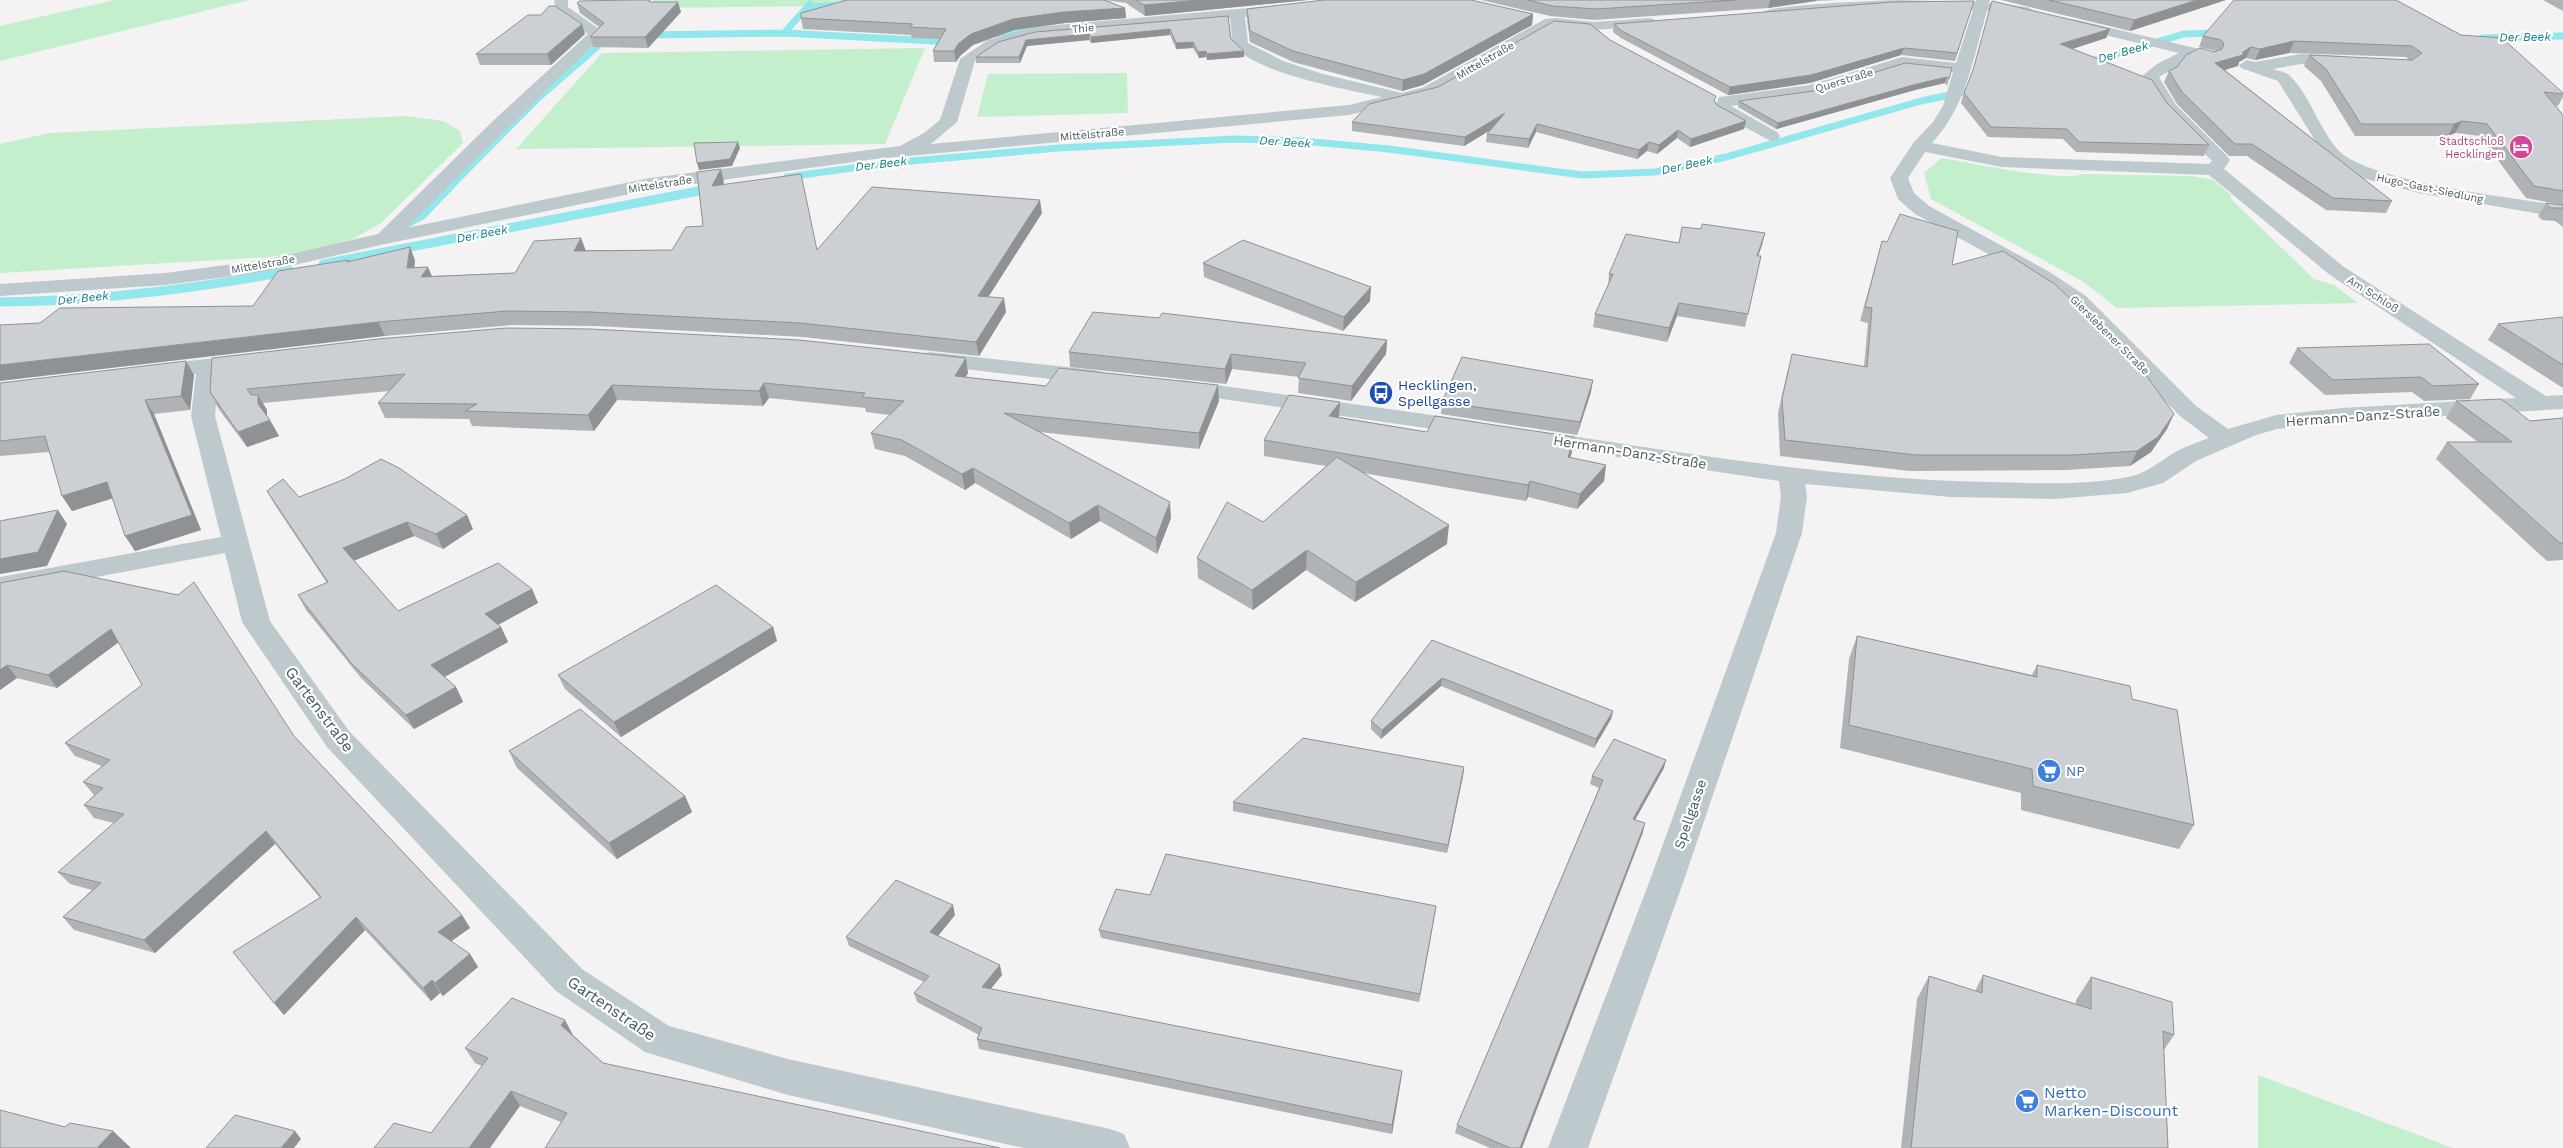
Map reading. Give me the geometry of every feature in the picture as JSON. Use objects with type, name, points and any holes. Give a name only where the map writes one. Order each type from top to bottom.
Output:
[{"type":"street","points":[[385,238],[502,122],[597,33],[561,9],[561,0]]},
{"type":"street","points":[[1749,15],[1816,7],[1930,1],[1983,1],[2037,14]]},
{"type":"street","name":"Gierslebener Straße","points":[[1983,1],[1952,103],[1940,125],[1920,146],[1900,178],[1905,195],[1922,210],[2041,275],[2078,301],[2188,411],[2226,439]]},
{"type":"street","name":"Thie","points":[[900,152],[930,137],[948,122],[968,59],[992,43],[1034,32],[1237,15],[1295,8]]},
{"type":"street","points":[[1122,9],[1131,12],[1139,22]]},
{"type":"street","points":[[1237,15],[1240,45],[1255,55],[1305,73],[1406,98]]},
{"type":"street","points":[[1531,17],[1550,22],[1594,26],[1670,21]]},
{"type":"street","points":[[2055,18],[2210,56]]},
{"type":"street","name":"Mittelstraße","points":[[0,290],[165,279],[264,266],[385,238],[650,184],[900,152],[1349,110],[1430,92],[1550,22]]},
{"type":"street","points":[[1594,26],[1615,43]]},
{"type":"street","points":[[1920,146],[2002,162],[2214,170],[2221,160],[2170,108],[2150,76],[2162,67],[2193,52]]},
{"type":"street","name":"Hugo-Gast-Siedlung","points":[[2358,62],[2301,59],[2251,66],[2284,78],[2332,154],[2368,174],[2401,184],[2563,212]]},
{"type":"street","name":"Querstraße","points":[[1726,102],[1812,90],[1902,62],[1959,76]]},
{"type":"street","points":[[1709,93],[1726,102],[1722,108],[1770,136]]},
{"type":"street","name":"Am Schloß","points":[[2214,170],[2337,271],[2552,403]]},
{"type":"street","points":[[912,358],[1119,380]]},
{"type":"street","points":[[134,374],[267,359]]},
{"type":"street","name":"Gartenstraße","points":[[208,366],[203,416],[256,622],[338,739],[569,980],[659,1040],[788,1077],[1110,1148]]},
{"type":"street","points":[[1158,385],[1257,396],[1491,431]]},
{"type":"street","name":"Hermann-Danz-Straße","points":[[1520,435],[1791,475],[1862,483],[1951,489],[2054,491],[2127,485],[2154,478],[2187,456],[2247,430],[2276,422],[2309,418],[2552,403]]},
{"type":"street","name":"Spellgasse","points":[[1568,1148],[1667,880],[1789,533],[1794,496],[1791,475]]},
{"type":"street","points":[[0,586],[235,543]]},
{"type":"green space","points":[[114,0],[249,0],[0,61],[0,26]]},
{"type":"green space","points":[[653,0],[850,0],[826,6],[646,8]]},
{"type":"green space","points":[[925,48],[885,144],[516,149],[602,53]]},
{"type":"green space","points":[[1127,73],[1128,113],[977,117],[988,74]]},
{"type":"green space","points":[[406,116],[443,121],[460,131],[463,143],[381,223],[351,240],[269,257],[0,273],[0,144],[49,133]]},
{"type":"green space","points":[[1942,158],[2014,171],[2056,176],[2081,174],[2192,176],[2213,180],[2231,195],[2231,199],[2314,279],[2334,285],[2358,303],[2117,308],[2082,281],[1931,199],[1924,173]]},
{"type":"green space","points":[[2258,1075],[2453,1148],[2258,1148]]},
{"type":"building","points":[[650,0],[649,2],[678,2],[645,37],[590,37],[604,23],[577,3],[579,1]]},
{"type":"building","points":[[847,0],[1104,0],[1125,8],[1064,12],[1013,19],[971,34],[958,44],[954,51],[933,51],[946,29],[910,27],[913,24],[801,18],[801,13]]},
{"type":"building","points":[[1136,0],[1200,0],[1144,5]]},
{"type":"building","points":[[1324,0],[1471,0],[1533,14],[1424,74],[1403,80],[1293,51],[1250,31],[1247,9]]},
{"type":"building","points":[[1528,0],[1735,0],[1596,9],[1552,6]]},
{"type":"building","points":[[2049,0],[2197,0],[2134,20]]},
{"type":"building","points":[[2234,0],[2396,0],[2461,35],[2502,38],[2563,93],[2544,92],[2563,115],[2563,191],[2534,186],[2487,124],[2462,121],[2454,124],[2361,124],[2326,69],[2309,55],[2412,60],[2422,53],[2412,46],[2294,41],[2260,49],[2251,47],[2243,52],[2243,55],[2215,63],[2392,201],[2333,198],[2252,144],[2235,144],[2182,92],[2169,71],[2177,67],[2186,55],[2200,48],[2214,52],[2222,49],[2224,44],[2221,40],[2203,36]]},
{"type":"building","points":[[1974,1],[1957,53],[1904,48],[1811,75],[1730,87],[1622,31],[1614,24],[1892,2]]},
{"type":"building","points":[[1992,1],[2110,29],[2060,44],[2152,80],[2167,103],[2209,145],[2079,142],[2067,129],[1991,127],[1964,93],[1973,70]]},
{"type":"building","points":[[549,6],[555,6],[582,24],[547,54],[476,54],[528,15],[541,15]]},
{"type":"building","points":[[1228,16],[1231,39],[1244,51],[1207,54],[1206,51],[1198,52],[1193,42],[1176,43],[1170,29],[1091,37],[1089,34],[1026,40],[1019,57],[976,57],[998,42],[1035,32]]},
{"type":"building","points":[[1554,21],[1590,24],[1610,40],[1716,96],[1714,101],[1717,105],[1746,121],[1691,139],[1678,130],[1659,145],[1649,142],[1639,150],[1537,124],[1529,139],[1487,134],[1505,113],[1465,137],[1352,122],[1369,104],[1438,87]]},
{"type":"building","points":[[1905,63],[1952,68],[1949,79],[1947,77],[1917,84],[1778,123],[1739,101],[1814,91]]},
{"type":"building","points":[[738,142],[730,159],[697,163],[694,143]]},
{"type":"building","points":[[721,169],[712,186],[801,174],[817,250],[872,187],[1040,200],[978,296],[1004,298],[976,342],[800,323],[591,312],[507,311],[378,322],[0,365],[0,325],[40,323],[60,308],[253,306],[278,271],[348,260],[347,262],[410,247],[407,268],[428,267],[421,277],[515,273],[534,241],[581,238],[574,251],[672,250],[686,227],[703,226],[697,172]]},
{"type":"building","points":[[2546,203],[2563,205],[2563,208],[2550,208]]},
{"type":"building","points":[[1900,214],[1958,231],[1952,265],[2003,251],[2056,285],[2141,368],[2174,414],[2158,437],[2137,451],[2072,455],[1916,455],[1785,440],[1782,399],[1792,354],[1867,367],[1872,308],[1865,307],[1882,241],[1887,242]]},
{"type":"building","points":[[1702,224],[1765,233],[1757,256],[1761,256],[1748,314],[1679,303],[1669,328],[1595,314],[1613,274],[1609,274],[1626,234],[1679,243],[1682,227],[1701,229]]},
{"type":"building","points":[[1243,240],[1371,287],[1344,317],[1203,263]]},
{"type":"building","points":[[1093,312],[1159,318],[1162,313],[1387,340],[1352,386],[1298,378],[1306,363],[1231,354],[1225,369],[1069,352]]},
{"type":"building","points":[[2563,317],[2563,365],[2498,324]]},
{"type":"building","points":[[506,328],[591,329],[799,340],[966,358],[955,376],[1046,386],[1059,368],[1218,385],[1199,433],[1004,413],[1170,502],[1156,538],[1098,505],[1069,523],[973,468],[962,474],[902,440],[871,433],[904,401],[862,397],[865,393],[764,383],[759,391],[612,385],[588,415],[465,411],[477,404],[378,403],[405,374],[247,389],[251,395],[258,395],[258,404],[270,420],[238,432],[210,392],[212,358],[378,339]]},
{"type":"building","points":[[2429,344],[2479,384],[2433,386],[2421,377],[2333,380],[2297,348]]},
{"type":"building","points":[[1462,357],[1593,380],[1580,422],[1442,402]]},
{"type":"building","points":[[186,361],[181,396],[145,400],[192,515],[125,536],[107,482],[62,496],[45,436],[0,441],[0,383]]},
{"type":"building","points":[[1289,395],[1340,402],[1329,416],[1427,432],[1435,416],[1574,437],[1568,457],[1606,465],[1580,494],[1530,481],[1528,485],[1264,440]]},
{"type":"building","points":[[2501,399],[2530,421],[2563,418],[2563,543],[2560,543],[2447,442],[2512,442],[2456,401]]},
{"type":"building","points":[[1337,457],[1449,525],[1356,582],[1307,550],[1252,590],[1197,558],[1227,502],[1263,522]]},
{"type":"building","points":[[381,459],[399,468],[467,515],[436,534],[407,522],[343,548],[398,611],[498,563],[532,589],[485,614],[501,627],[431,665],[456,687],[406,715],[352,664],[298,595],[328,582],[267,491],[283,479],[299,497],[345,479]]},
{"type":"building","points":[[58,510],[38,552],[0,559],[0,521]]},
{"type":"building","points":[[64,571],[178,595],[194,582],[294,736],[462,915],[438,932],[470,954],[435,983],[432,980],[423,988],[356,917],[274,1003],[233,952],[321,897],[266,831],[144,940],[63,917],[101,883],[58,872],[124,814],[84,805],[103,788],[83,782],[110,760],[65,743],[142,685],[111,629],[48,675],[7,665],[0,670],[0,583]]},
{"type":"building","points":[[716,585],[773,627],[614,722],[558,675]]},
{"type":"building","name":"NP","points":[[1857,636],[2037,677],[2037,665],[2130,686],[2132,699],[2177,710],[2194,825],[2033,786],[2032,769],[1849,725]]},
{"type":"building","points":[[1432,640],[1613,711],[1596,739],[1442,678],[1382,730],[1371,721]]},
{"type":"building","points":[[580,709],[685,796],[609,843],[509,751]]},
{"type":"building","points":[[1303,738],[1464,767],[1448,845],[1233,802]]},
{"type":"building","points":[[1614,739],[1666,760],[1633,819],[1645,823],[1520,1148],[1510,1148],[1457,1125],[1603,780],[1592,776]]},
{"type":"building","points":[[1166,854],[1436,906],[1420,994],[1099,930],[1116,889],[1150,895]]},
{"type":"building","points":[[896,880],[953,905],[930,932],[1000,965],[982,987],[1402,1071],[1392,1125],[977,1039],[982,1028],[914,993],[929,976],[846,937]]},
{"type":"building","name":"Netto Marken-Discount","points":[[1983,975],[2091,1009],[2091,977],[2172,1002],[2174,1035],[2163,1031],[2168,1148],[1911,1148],[1929,976],[1982,993]]},
{"type":"building","points":[[512,998],[565,1020],[561,1025],[603,1063],[1000,1148],[545,1148],[567,1113],[511,1091],[469,1148],[374,1148],[394,1123],[431,1133],[488,1058],[465,1048]]},
{"type":"building","points":[[0,1110],[65,1127],[70,1123],[113,1131],[97,1148],[0,1148]]},
{"type":"building","points":[[235,1115],[295,1131],[281,1148],[206,1148]]},
{"type":"waterway","points":[[808,7],[850,5],[866,0]]},
{"type":"waterway","points":[[784,33],[810,4]]},
{"type":"waterway","points":[[997,34],[1038,25]]},
{"type":"waterway","points":[[646,35],[784,33]]},
{"type":"waterway","points":[[784,33],[952,42]]},
{"type":"waterway","name":"Der Beek","points":[[2084,63],[2184,34],[2219,33]]},
{"type":"waterway","name":"Der Beek","points":[[2482,38],[2563,36]]},
{"type":"waterway","points":[[450,187],[538,98],[608,37]]},
{"type":"waterway","name":"Der Beek","points":[[787,177],[889,163],[1059,148],[1234,139],[1302,141],[1389,149],[1582,175],[1655,172],[1726,157],[1921,101],[1979,89]]},
{"type":"waterway","points":[[404,225],[422,215],[451,185]]},
{"type":"waterway","name":"Der Beek","points":[[323,264],[714,188]]},
{"type":"waterway","name":"Der Beek","points":[[0,302],[146,293],[290,271]]},
{"type":"place","name":"Stadtschloß Hecklingen","points":[[2521,147]]},
{"type":"place","name":"Hecklingen, Spellgasse","points":[[1381,393]]},
{"type":"place","name":"NP","points":[[2049,771]]},
{"type":"place","name":"Netto Marken-Discount","points":[[2027,1101]]}]
